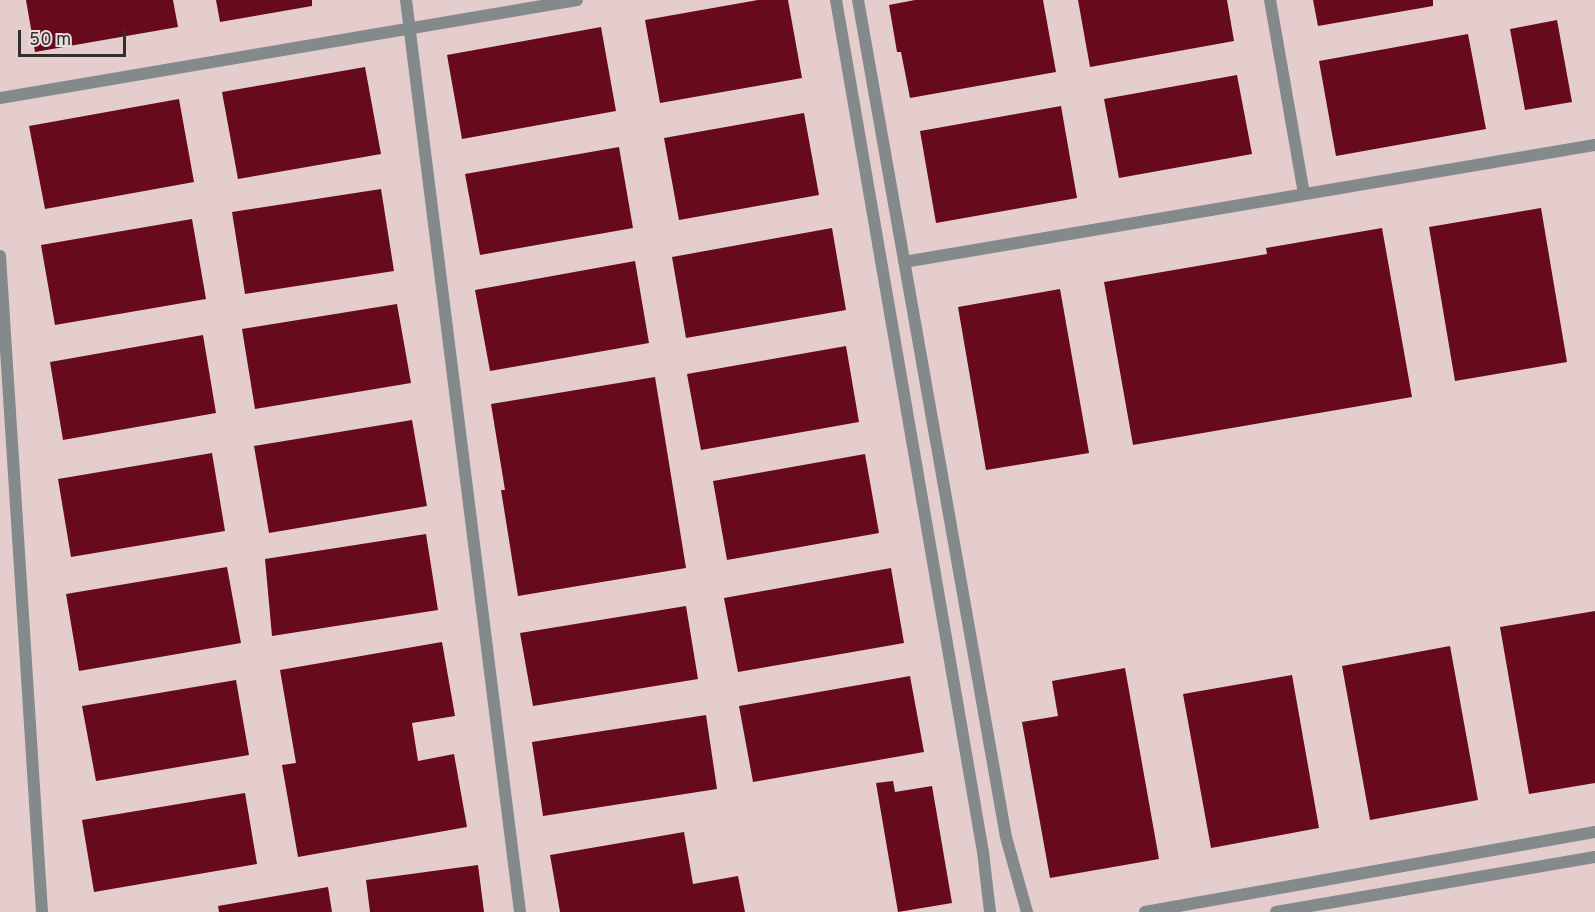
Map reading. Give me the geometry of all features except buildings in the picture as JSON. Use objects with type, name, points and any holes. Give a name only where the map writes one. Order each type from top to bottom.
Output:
[{"type":"street","points":[[406,0],[520,912]]},
{"type":"street","points":[[0,98],[577,0]]},
{"type":"street","points":[[836,0],[983,852],[990,912]]},
{"type":"street","points":[[858,0],[1006,837],[1027,912]]},
{"type":"street","points":[[1270,0],[1304,194]]},
{"type":"street","points":[[904,262],[1595,145]]},
{"type":"street","points":[[0,256],[42,912]]},
{"type":"street","points":[[1145,912],[1595,832]]},
{"type":"street","points":[[1276,912],[1595,857]]},
{"type":"shaded area","points":[[0,0],[1595,0],[1595,912],[0,912]]}]
